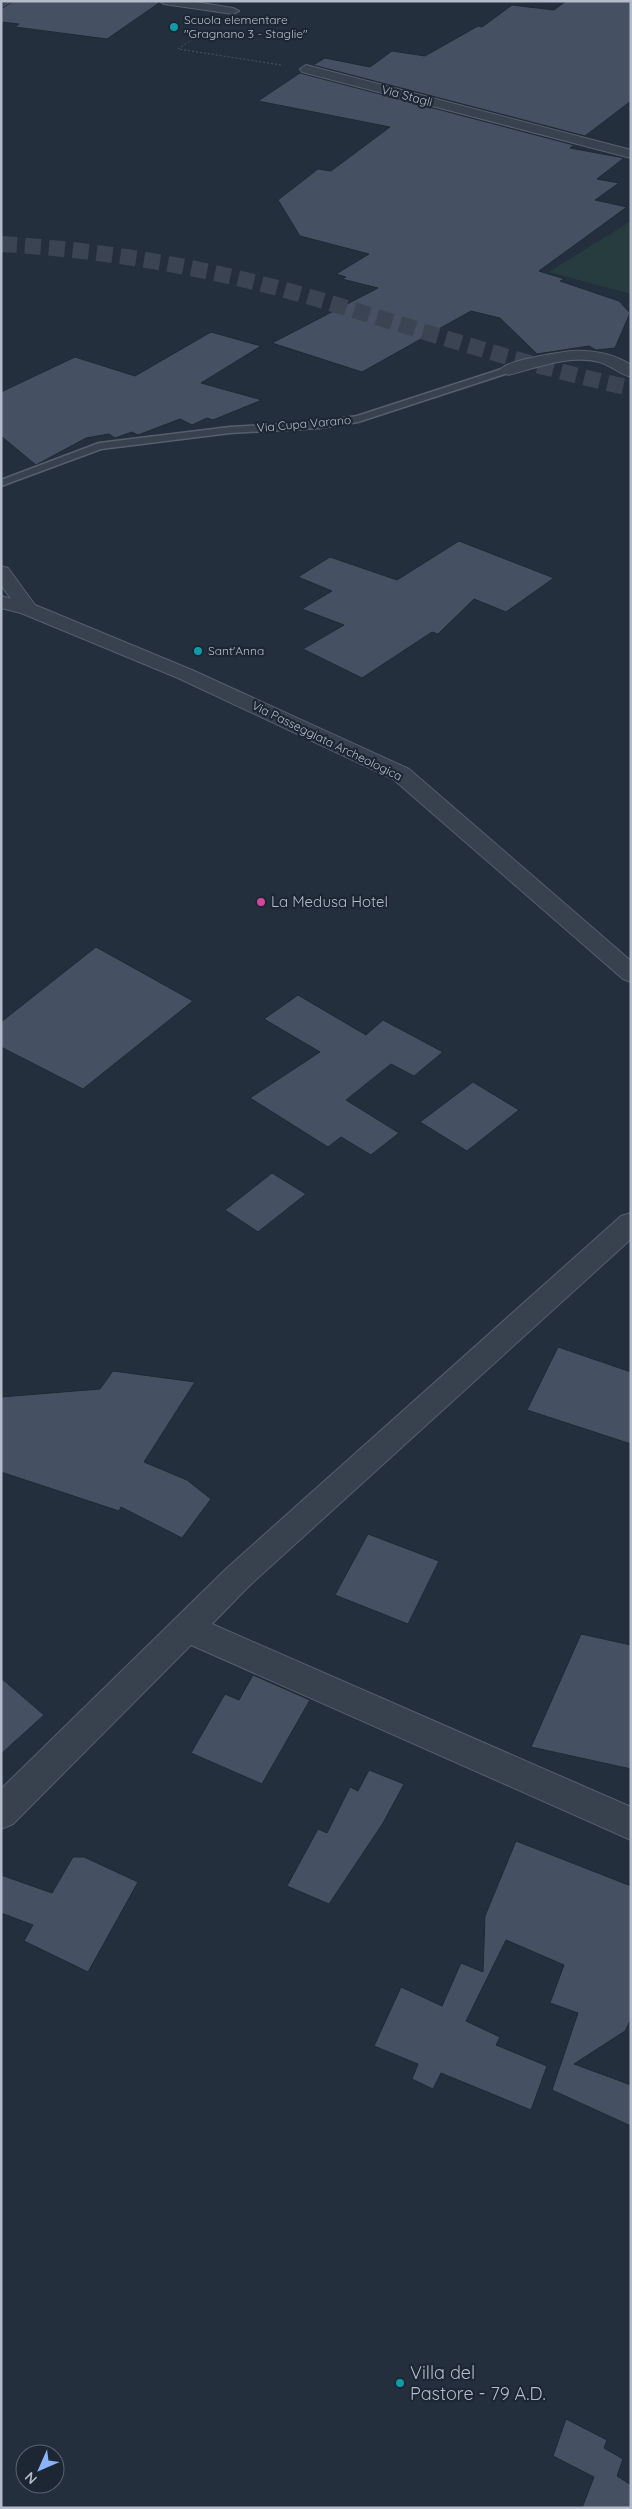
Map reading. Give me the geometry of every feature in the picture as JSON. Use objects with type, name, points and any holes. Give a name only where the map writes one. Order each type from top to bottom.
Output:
[{"type":"street","points":[[1,4],[6,1]]},
{"type":"street","points":[[164,1],[233,11]]},
{"type":"street","name":"Via Stagli","points":[[306,69],[631,154]]},
{"type":"street","name":"Via Cupa Varano","points":[[508,370],[570,355],[595,355],[619,362],[631,372]]},
{"type":"street","points":[[1,572],[28,609]]},
{"type":"street","name":"Via Passeggiata Archeologica","points":[[1,602],[28,609],[216,688],[401,774],[631,974]]},
{"type":"street","points":[[1,1813],[188,1629],[238,1577],[631,1223]]},
{"type":"street","points":[[188,1629],[631,1824]]},
{"type":"lane","name":"Via Cupa Varano","points":[[1,483],[99,446],[230,430],[319,424],[358,419],[508,370]]},
{"type":"path","points":[[181,50],[306,69]]},
{"type":"green space","points":[[631,221],[631,294],[549,272]]},
{"type":"building","points":[[13,1],[157,1],[159,3],[107,39],[15,27],[19,24],[1,22],[1,9]]},
{"type":"building","points":[[566,1],[631,1],[631,101],[585,136],[313,65],[325,58],[370,67],[392,51],[425,56],[478,26],[482,27],[512,5],[554,10]]},
{"type":"building","points":[[300,73],[574,145],[570,148],[624,158],[597,179],[619,183],[595,200],[627,207],[539,271],[565,279],[560,281],[619,301],[630,313],[615,348],[596,350],[589,346],[537,354],[500,318],[471,311],[362,372],[272,343],[378,288],[342,279],[346,277],[336,274],[369,254],[300,236],[278,200],[318,169],[331,171],[390,127],[258,101]]},
{"type":"building","points":[[211,332],[261,346],[201,383],[262,400],[213,420],[207,418],[192,425],[180,419],[138,435],[132,432],[115,438],[109,434],[86,438],[36,465],[1,436],[1,392],[75,357],[135,376]]},
{"type":"building","points":[[459,541],[554,578],[506,612],[474,599],[438,634],[432,632],[362,678],[303,649],[344,625],[302,609],[332,591],[298,577],[330,557],[397,580]]},
{"type":"building","points":[[96,947],[193,1001],[83,1089],[1,1047],[1,1022]]},
{"type":"building","points":[[298,995],[366,1035],[383,1020],[443,1052],[414,1076],[391,1064],[346,1100],[399,1133],[371,1155],[341,1137],[328,1147],[250,1098],[320,1052],[264,1019]]},
{"type":"building","points":[[473,1082],[519,1110],[467,1151],[420,1122]]},
{"type":"building","points":[[272,1173],[306,1194],[258,1232],[225,1210]]},
{"type":"building","points":[[558,1347],[631,1372],[631,1444],[527,1410]]},
{"type":"building","points":[[113,1371],[195,1382],[144,1462],[187,1480],[211,1499],[182,1538],[121,1507],[119,1511],[1,1472],[1,1397],[100,1389]]},
{"type":"building","points":[[368,1534],[439,1561],[408,1624],[335,1595]]},
{"type":"building","points":[[581,1634],[631,1645],[631,1769],[531,1747]]},
{"type":"building","points":[[253,1675],[310,1700],[262,1784],[191,1753],[225,1694],[239,1700]]},
{"type":"building","points":[[1,1678],[44,1715],[1,1754]]},
{"type":"building","points":[[369,1770],[404,1784],[383,1823],[329,1904],[287,1886],[318,1829],[327,1833],[350,1787],[358,1791]]},
{"type":"building","points":[[516,1841],[631,1886],[631,2019],[625,2031],[574,2064],[631,2085],[631,2126],[552,2090],[578,2013],[550,2003],[564,1965],[506,1940],[466,2021],[500,2037],[496,2045],[547,2066],[531,2110],[441,2073],[433,2089],[412,2079],[418,2064],[374,2046],[401,1987],[442,2006],[461,1963],[483,1972],[485,1916]]},
{"type":"building","points":[[73,1857],[84,1857],[138,1882],[88,1972],[24,1941],[33,1925],[1,1913],[1,1875],[52,1893]]},
{"type":"building","points":[[566,2419],[607,2440],[604,2448],[623,2459],[617,2476],[631,2485],[631,2508],[582,2508],[594,2477],[553,2456]]},
{"type":"tunnel","points":[[1,244],[113,255],[186,267],[260,283],[546,368],[631,388]]},
{"type":"place","name":"Scuola elementare \"Gragnano 3 - Staglie\"","points":[[174,27]]},
{"type":"place","name":"Sant'Anna","points":[[198,651]]},
{"type":"place","name":"La Medusa Hotel","points":[[261,902]]},
{"type":"place","name":"Villa del Pastore - 79 A.D.","points":[[400,2383]]}]
